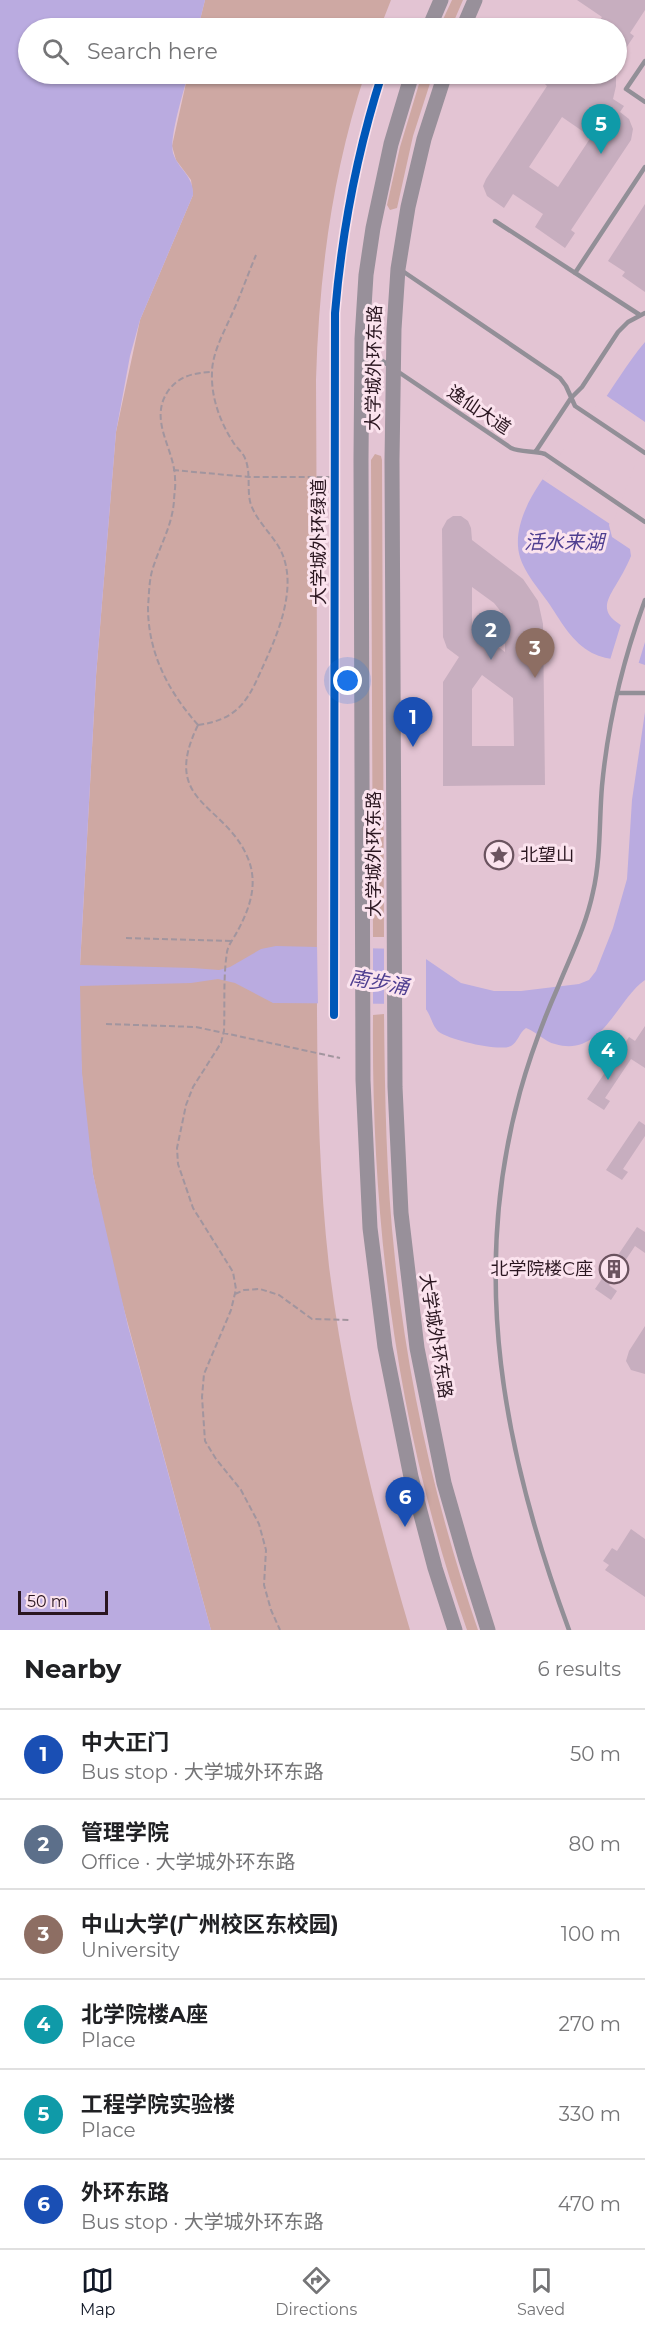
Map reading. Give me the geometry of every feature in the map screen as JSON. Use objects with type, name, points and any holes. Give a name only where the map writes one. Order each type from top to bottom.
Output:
[{"type":"main road","points":[[433,18],[441,0]]},
{"type":"main road","points":[[467,18],[475,0]]},
{"type":"main road","name":"大学城外环东路","points":[[409,84],[391,144],[373,228],[366,275],[362,348],[362,937],[366,1177],[385,1347],[411,1477],[435,1568],[455,1630]]},
{"type":"main road","name":"大学城外环东路","points":[[442,84],[415,174],[398,269],[393,369],[394,1014],[399,1184],[405,1257],[417,1348],[444,1483],[488,1630]]},
{"type":"lane","points":[[645,61],[626,89],[645,102]]},
{"type":"lane","points":[[575,273],[645,167]]},
{"type":"lane","points":[[495,221],[642,314],[628,322],[618,332],[582,387],[570,398],[536,451]]},
{"type":"lane","points":[[398,269],[556,375],[566,386],[575,406],[645,453]]},
{"type":"lane","name":"逸仙大道","points":[[362,348],[511,448],[520,452],[536,451],[555,461],[645,522]]},
{"type":"lane","points":[[569,1630],[526,1494],[503,1391],[496,1325],[495,1252],[500,1190],[515,1110],[538,1034],[579,940],[594,888],[605,757],[624,663],[645,600]]},
{"type":"lane","points":[[617,693],[645,693]]},
{"type":"path","points":[[198,725],[219,721],[232,715],[241,705],[256,681],[274,642],[285,601],[285,567],[281,552],[258,520],[250,503],[249,477],[244,456],[233,442],[218,413],[212,372],[220,340],[256,255]]},
{"type":"path","points":[[198,725],[182,706],[157,663],[148,628],[151,574],[172,517],[175,479],[163,432],[161,406],[174,384],[184,377],[195,373],[212,372]]},
{"type":"path","points":[[174,470],[249,477],[333,477]]},
{"type":"path","points":[[198,725],[189,742],[185,762],[188,780],[196,797],[233,833],[249,862],[253,891],[246,914],[227,950],[224,1031],[221,1043],[193,1088],[186,1105],[177,1148],[178,1164],[193,1208],[233,1272],[235,1294],[231,1310],[204,1374],[202,1397],[205,1441],[241,1490],[259,1524],[266,1551],[264,1585],[280,1630]]},
{"type":"path","points":[[126,938],[232,941]]},
{"type":"path","points":[[106,1024],[196,1026],[340,1058]]},
{"type":"path","points":[[235,1294],[260,1289],[279,1295],[312,1319],[351,1320]]},
{"type":"shaded area","points":[[205,0],[391,0],[384,18],[200,18]]},
{"type":"shaded area","points":[[452,0],[463,0],[455,18],[444,18]]},
{"type":"shaded area","points":[[186,84],[362,84],[344,149],[329,225],[320,302],[316,380],[319,1124],[324,1219],[343,1358],[373,1495],[410,1630],[211,1630],[113,1269],[93,1174],[84,1105],[80,1045],[80,966],[96,676],[116,432],[140,320],[193,195],[191,180],[176,160],[172,146]]},
{"type":"shaded area","points":[[419,84],[430,84],[413,136],[397,208],[390,210],[387,205],[400,147]]},
{"type":"shaded area","points":[[375,454],[381,456],[382,460],[384,937],[373,937],[371,460]]},
{"type":"shaded area","points":[[384,1014],[390,1198],[395,1259],[408,1353],[437,1493],[478,1630],[467,1630],[422,1480],[393,1326],[383,1249],[374,1093],[373,1015]]},
{"type":"water","name":"南步涌","points":[[0,0],[205,0],[200,18],[18,18],[18,84],[185,84],[172,146],[175,159],[193,188],[193,195],[140,320],[130,356],[116,432],[96,676],[80,965],[219,970],[230,967],[261,949],[276,946],[400,949],[423,957],[461,983],[494,991],[521,991],[579,984],[589,980],[596,971],[613,928],[627,879],[632,800],[645,712],[645,980],[635,989],[607,1025],[585,1043],[571,1046],[555,1044],[526,1028],[511,1046],[505,1047],[475,1044],[445,1035],[435,1027],[425,1008],[415,1004],[273,1003],[235,983],[218,979],[191,983],[80,986],[82,1073],[93,1174],[128,1326],[211,1630],[0,1630]]},
{"type":"water","name":"活水来湖","points":[[645,342],[645,441],[625,480],[609,525],[612,537],[630,549],[631,556],[607,603],[608,611],[613,619],[625,628],[645,637],[645,665],[598,656],[585,649],[568,632],[530,577],[522,562],[518,546],[519,528],[535,491]]},
{"type":"pier","points":[[604,394],[645,422],[645,446],[635,464],[615,518],[610,524],[542,479]]},
{"type":"pier","points":[[621,624],[645,634],[638,665],[610,660]]},
{"type":"pier","points":[[317,944],[373,945],[373,1007],[318,1007]]},
{"type":"pier","points":[[384,946],[409,948],[426,956],[426,1014],[415,1007],[384,1007]]},
{"type":"building","points":[[577,0],[645,0],[645,10],[630,33],[634,36],[627,46],[627,18],[602,17]]},
{"type":"building","points":[[545,84],[616,84],[613,99],[624,106],[620,112],[629,119],[633,129],[631,140],[571,230],[575,233],[565,248],[535,227],[543,214],[513,194],[504,208],[487,196],[483,186],[547,86]],"holes":[[[562,117],[591,137],[558,187],[529,167]]]},
{"type":"building","points":[[645,204],[645,292],[622,276],[625,272],[608,261]]},
{"type":"building","points":[[453,516],[461,516],[468,521],[472,540],[523,579],[538,601],[543,624],[545,785],[443,786],[443,682],[459,657],[447,648],[443,637],[442,529],[447,520]],"holes":[[[472,587],[494,603],[502,613],[505,623],[505,652],[472,627]],[[482,675],[513,698],[514,746],[472,746],[472,689]]]},
{"type":"building","points":[[645,1026],[645,1068],[631,1059],[605,1098],[610,1101],[604,1110],[587,1099],[629,1037],[635,1041]]},
{"type":"building","points":[[639,1121],[645,1125],[645,1136],[623,1169],[628,1172],[622,1180],[606,1170]]},
{"type":"building","name":"北学院楼C座","points":[[637,1227],[645,1232],[645,1253],[635,1246],[609,1285],[617,1291],[611,1300],[595,1289]]},
{"type":"building","points":[[645,1326],[645,1374],[631,1370],[626,1361],[629,1351]]},
{"type":"building","points":[[631,1529],[645,1539],[645,1597],[605,1570],[609,1565],[603,1561],[612,1548],[617,1551]]},
{"type":"cycle path","name":"大学城外环绿道","points":[[334,1015],[335,313],[352,192],[379,84]]},
{"type":"place","name":"工程学院实验楼","points":[[601,154]]},
{"type":"place","name":"管理学院","points":[[491,660]]},
{"type":"place","name":"中山大学(广州校区东校园)","points":[[535,678]]},
{"type":"place","name":"中大正门","points":[[413,747]]},
{"type":"place","name":"北望山","points":[[499,855]]},
{"type":"place","name":"北学院楼A座","points":[[608,1080]]},
{"type":"place","name":"北学院楼C座","points":[[614,1269]]},
{"type":"place","name":"外环东路","points":[[405,1527]]}]
